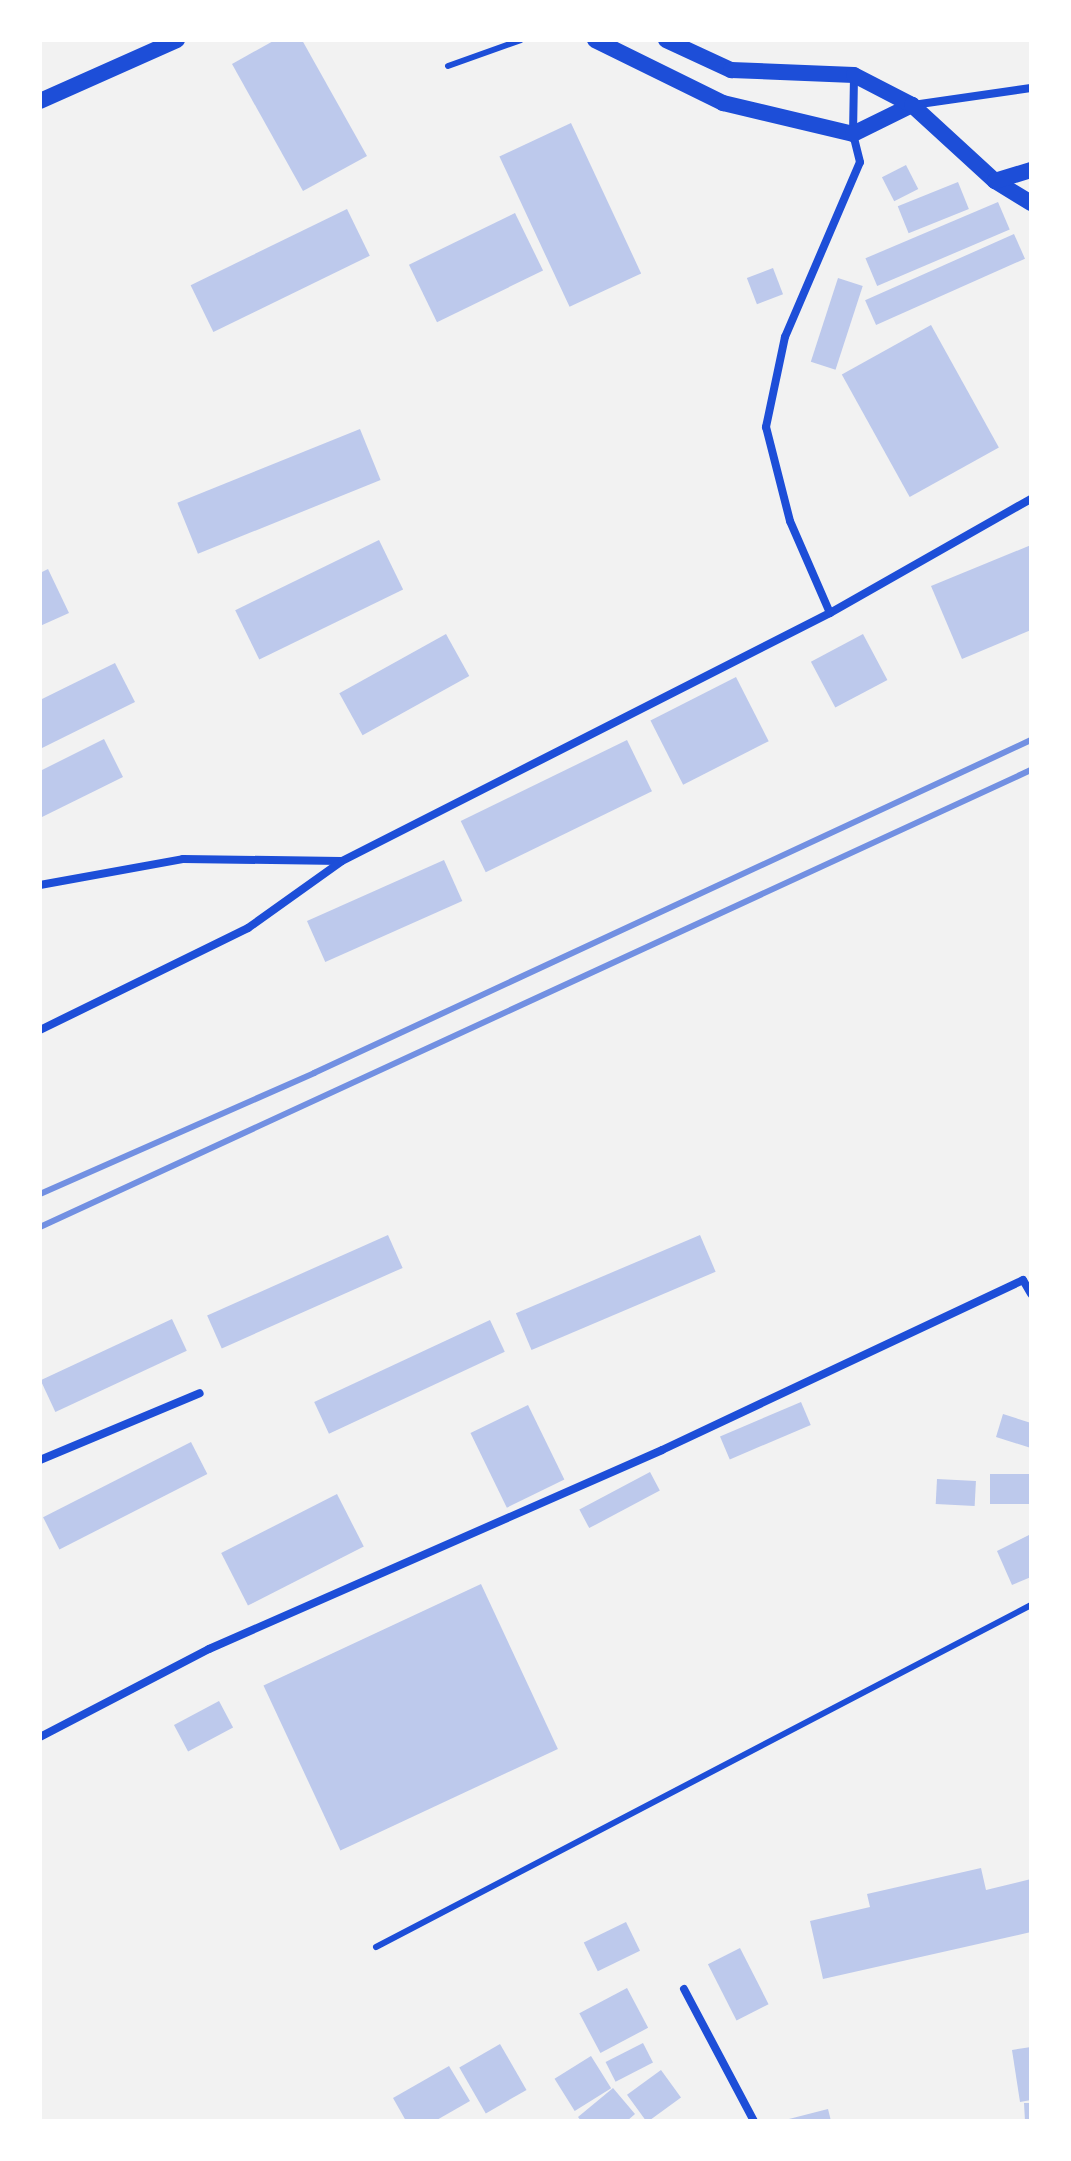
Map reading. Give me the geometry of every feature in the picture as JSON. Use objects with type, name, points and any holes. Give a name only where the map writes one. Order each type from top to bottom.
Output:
[{"type":"main road","points":[[40,101],[177,40]]},
{"type":"main road","points":[[595,40],[723,103],[853,134],[912,105]]},
{"type":"main road","points":[[666,40],[731,70],[854,75],[912,105],[995,181],[1031,203]]},
{"type":"main road","points":[[995,181],[1031,170]]},
{"type":"street","points":[[830,613],[790,521],[766,427],[785,337],[860,162],[853,134],[854,75]]},
{"type":"street","points":[[912,105],[1031,88]]},
{"type":"street","points":[[40,1030],[248,928],[342,861],[830,613],[1031,499]]},
{"type":"street","points":[[40,885],[183,859],[342,861]]},
{"type":"street","points":[[40,1737],[209,1649],[662,1450],[1023,1280],[1031,1294]]},
{"type":"street","points":[[40,1460],[200,1393]]},
{"type":"street","points":[[684,1989],[754,2121]]},
{"type":"lane","points":[[448,66],[521,40]]},
{"type":"lane","points":[[376,1947],[1031,1605]]},
{"type":"building","points":[[275,40],[302,40],[367,156],[303,191],[232,64]]},
{"type":"building","points":[[571,123],[641,273],[570,307],[499,156]]},
{"type":"building","points":[[906,165],[918,189],[894,201],[882,177]]},
{"type":"building","points":[[958,182],[969,209],[909,233],[898,206]]},
{"type":"building","points":[[998,202],[1010,230],[877,286],[865,258]]},
{"type":"building","points":[[347,209],[370,256],[213,332],[191,285]]},
{"type":"building","points":[[515,213],[543,271],[437,322],[409,265]]},
{"type":"building","points":[[1014,234],[1025,259],[876,325],[865,300]]},
{"type":"building","points":[[773,268],[783,294],[757,304],[747,278]]},
{"type":"building","points":[[838,278],[863,286],[836,370],[811,362]]},
{"type":"building","points":[[931,325],[999,447],[910,497],[842,374]]},
{"type":"building","points":[[360,429],[381,480],[198,554],[177,503]]},
{"type":"building","points":[[379,540],[403,589],[259,660],[235,610]]},
{"type":"building","points":[[1031,545],[1031,630],[962,659],[931,586]]},
{"type":"building","points":[[48,569],[69,613],[40,626],[40,573]]},
{"type":"building","points":[[446,634],[469,676],[363,735],[339,693]]},
{"type":"building","points":[[863,634],[887,680],[835,708],[811,662]]},
{"type":"building","points":[[115,663],[135,702],[40,749],[40,700]]},
{"type":"building","points":[[736,677],[769,741],[683,785],[650,721]]},
{"type":"building","points":[[104,739],[123,777],[40,818],[40,771]]},
{"type":"building","points":[[627,740],[652,791],[486,872],[461,821]]},
{"type":"building","points":[[444,860],[462,901],[325,962],[307,921]]},
{"type":"building","points":[[388,1235],[403,1268],[222,1348],[207,1316]]},
{"type":"building","points":[[700,1235],[716,1272],[532,1350],[516,1313]]},
{"type":"building","points":[[172,1319],[187,1351],[55,1412],[41,1380]]},
{"type":"building","points":[[490,1320],[505,1352],[329,1434],[314,1402]]},
{"type":"building","points":[[801,1402],[811,1425],[730,1459],[720,1436]]},
{"type":"building","points":[[528,1405],[564,1480],[507,1508],[470,1433]]},
{"type":"building","points":[[1003,1414],[1031,1423],[1031,1448],[996,1437]]},
{"type":"building","points":[[191,1442],[207,1474],[59,1549],[43,1517]]},
{"type":"building","points":[[650,1472],[660,1491],[589,1528],[579,1510]]},
{"type":"building","points":[[990,1474],[1031,1474],[1031,1504],[990,1504]]},
{"type":"building","points":[[937,1479],[976,1481],[975,1506],[936,1504]]},
{"type":"building","points":[[337,1494],[364,1547],[248,1606],[221,1553]]},
{"type":"building","points":[[1029,1535],[1031,1577],[1012,1585],[997,1551]]},
{"type":"building","points":[[481,1584],[558,1749],[340,1850],[263,1685]]},
{"type":"building","points":[[219,1701],[233,1727],[188,1751],[174,1725]]},
{"type":"building","points":[[981,1868],[986,1890],[1031,1879],[1031,1932],[823,1979],[810,1921],[870,1907],[867,1894]]},
{"type":"building","points":[[626,1922],[640,1951],[598,1971],[584,1943]]},
{"type":"building","points":[[740,1948],[769,2004],[737,2020],[708,1964]]},
{"type":"building","points":[[627,1988],[648,2028],[600,2053],[579,2013]]},
{"type":"building","points":[[643,2043],[653,2063],[616,2082],[606,2062]]},
{"type":"building","points":[[500,2044],[526,2090],[486,2113],[459,2068]]},
{"type":"building","points":[[1031,2047],[1031,2100],[1020,2102],[1012,2050]]},
{"type":"building","points":[[591,2056],[611,2088],[575,2111],[555,2079]]},
{"type":"building","points":[[449,2066],[470,2101],[435,2121],[406,2121],[393,2098]]},
{"type":"building","points":[[661,2070],[681,2098],[646,2121],[627,2095]]},
{"type":"building","points":[[613,2088],[635,2114],[627,2121],[581,2121],[578,2117]]},
{"type":"building","points":[[1024,2103],[1031,2103],[1031,2121],[1025,2121]]},
{"type":"building","points":[[828,2109],[831,2121],[785,2121],[785,2120]]},
{"type":"railway","points":[[40,1194],[314,1073],[1031,740]]},
{"type":"railway","points":[[40,1227],[1031,770]]}]
